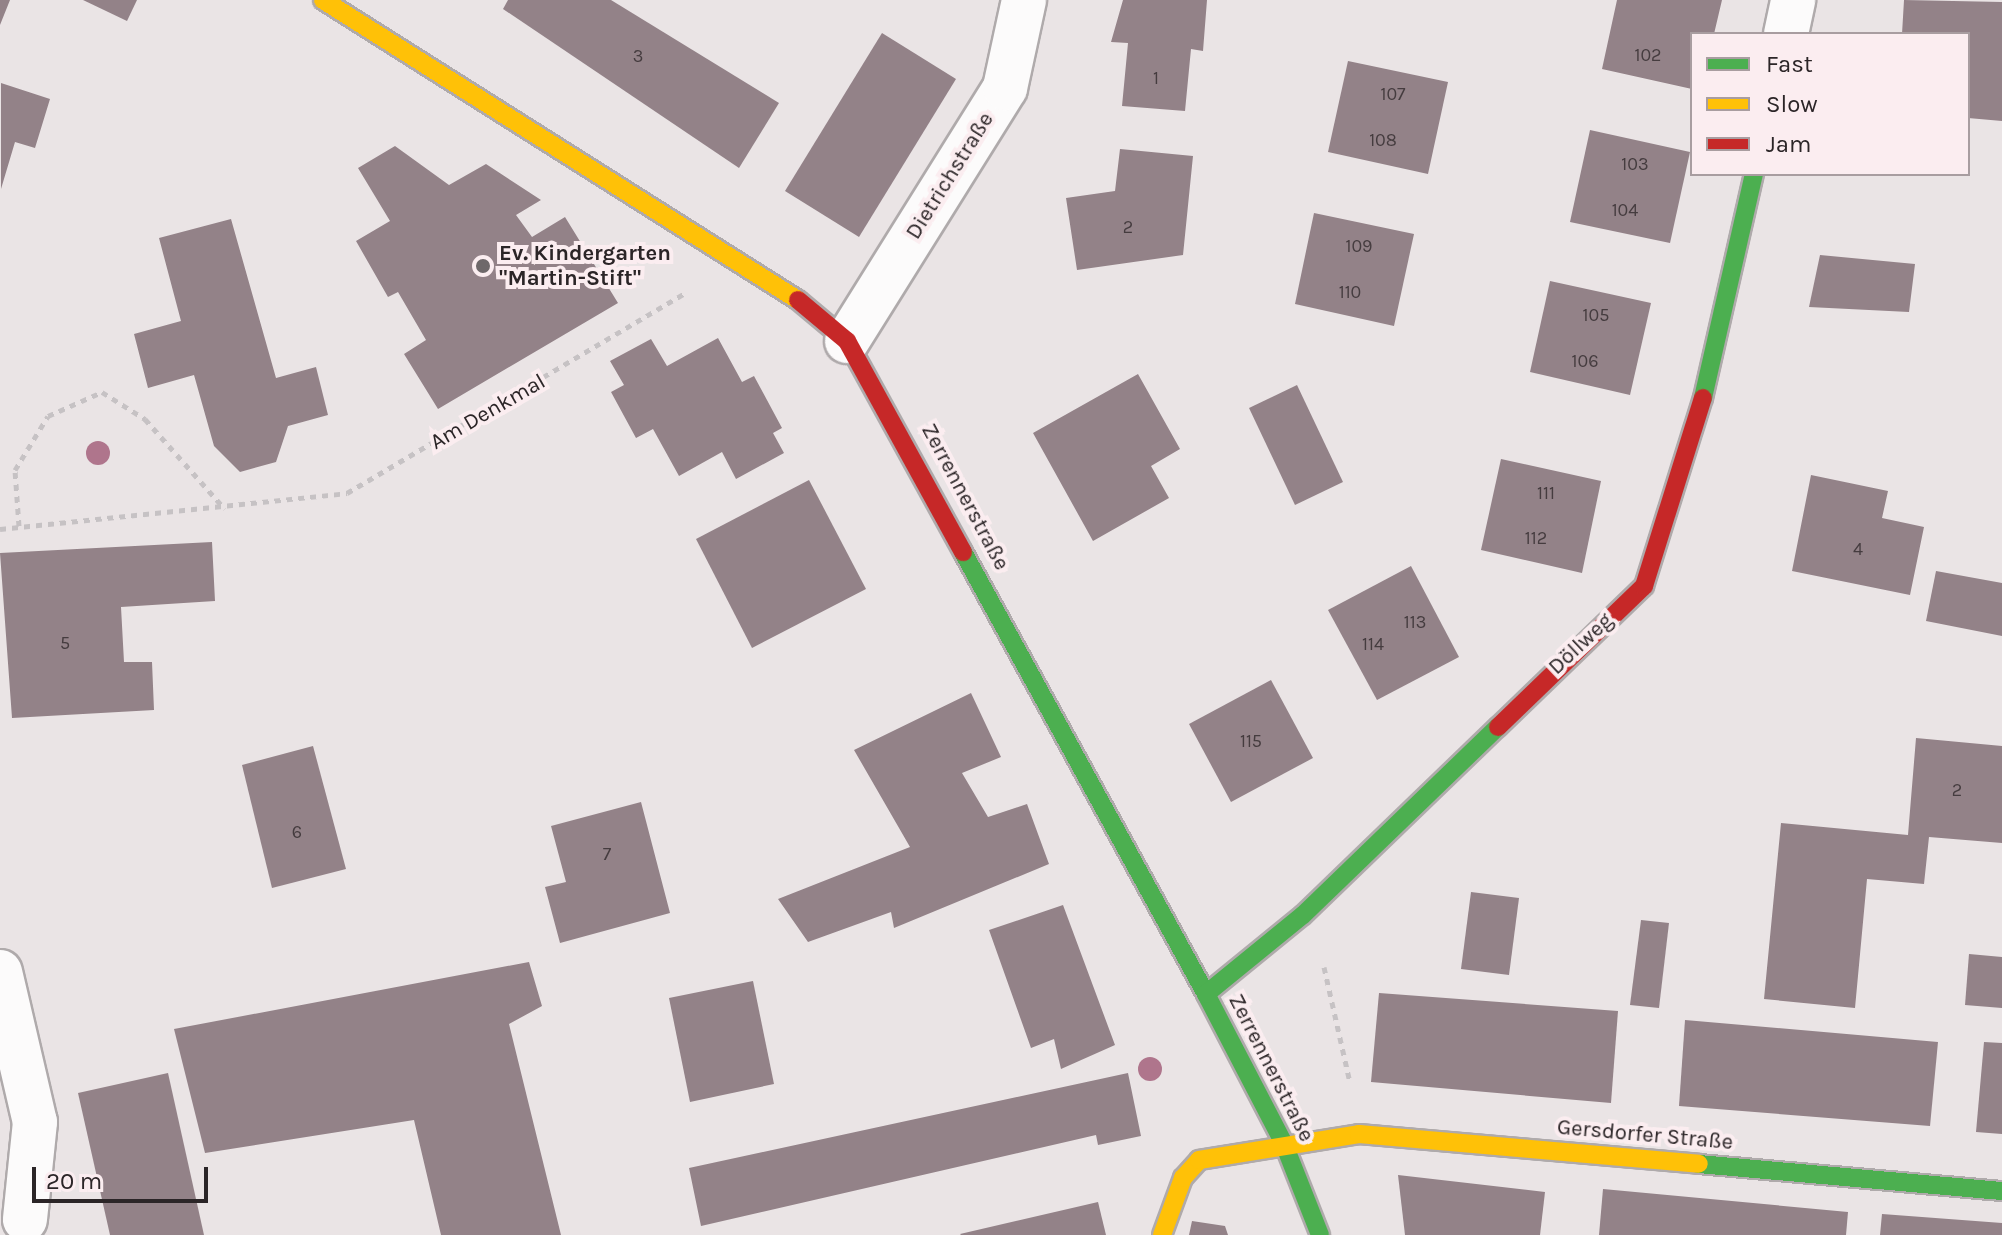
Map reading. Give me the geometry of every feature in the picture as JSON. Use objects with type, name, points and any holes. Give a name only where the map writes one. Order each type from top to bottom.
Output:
[{"type":"street","name":"Zerrennerstraße","points":[[323,0],[722,252],[847,341],[1206,994],[1284,1144],[1320,1235]]},
{"type":"street","name":"Dietrichstraße","points":[[847,341],[1005,88],[1024,0]]},
{"type":"street","points":[[1786,32],[1793,0]]},
{"type":"street","name":"Döllweg","points":[[1206,994],[1303,915],[1644,586],[1689,459],[1754,176]]},
{"type":"street","points":[[0,972],[35,1122],[19,1218]]},
{"type":"street","name":"Gersdorfer Straße","points":[[1162,1235],[1195,1164],[1284,1144],[1359,1134],[2002,1191]]},
{"type":"path","name":"Am Denkmal","points":[[0,529],[225,509],[347,493],[677,302],[722,252]]},
{"type":"path","points":[[19,526],[15,470],[48,416],[102,392],[145,419],[225,509]]},
{"type":"path","points":[[1303,915],[1343,1033],[1359,1134]]},
{"type":"building","points":[[0,0],[10,0],[0,25]]},
{"type":"building","points":[[83,0],[137,0],[127,21]]},
{"type":"building","points":[[508,0],[611,0],[779,103],[739,168],[503,9]]},
{"type":"building","points":[[1123,0],[1207,0],[1203,51],[1191,49],[1185,111],[1122,106],[1128,43],[1111,42]]},
{"type":"building","points":[[1617,0],[1722,0],[1714,32],[1690,32],[1690,89],[1602,69]]},
{"type":"building","points":[[1904,0],[2002,2],[2002,121],[1970,118],[1970,32],[1902,32]]},
{"type":"building","points":[[882,33],[956,79],[859,237],[785,191]]},
{"type":"building","points":[[1348,61],[1448,82],[1428,174],[1328,152]]},
{"type":"building","points":[[1,83],[50,99],[35,148],[15,142],[1,189]]},
{"type":"building","points":[[1590,130],[1690,152],[1670,243],[1570,222]]},
{"type":"building","name":"Ev. Kindergarten \"Martin-Stift\"","points":[[395,146],[449,185],[486,164],[541,200],[516,215],[532,237],[565,217],[618,303],[438,409],[404,354],[426,340],[398,292],[388,297],[356,241],[390,221],[358,168]]},
{"type":"building","points":[[1120,149],[1193,156],[1183,255],[1077,270],[1066,198],[1115,191]]},
{"type":"building","points":[[1314,213],[1414,234],[1394,326],[1295,304]]},
{"type":"building","points":[[231,219],[276,378],[316,367],[328,415],[288,426],[276,462],[240,472],[214,446],[194,375],[148,388],[134,334],[181,321],[159,238]]},
{"type":"building","points":[[1820,255],[1915,264],[1909,312],[1809,307]]},
{"type":"building","points":[[1550,281],[1651,303],[1630,395],[1530,372]]},
{"type":"building","points":[[718,338],[742,382],[754,376],[782,428],[773,433],[784,453],[736,479],[722,452],[679,476],[653,429],[636,438],[611,392],[624,385],[610,361],[651,339],[667,366]]},
{"type":"building","points":[[1138,374],[1180,449],[1151,466],[1169,498],[1093,541],[1033,433]]},
{"type":"building","points":[[1297,385],[1343,482],[1295,505],[1249,408]]},
{"type":"building","points":[[1501,459],[1601,481],[1582,573],[1481,550]]},
{"type":"building","points":[[1811,475],[1888,491],[1882,518],[1924,527],[1910,595],[1792,571]]},
{"type":"building","points":[[809,480],[866,589],[752,648],[696,539]]},
{"type":"building","points":[[212,542],[215,601],[121,607],[124,662],[152,662],[154,710],[12,718],[0,553]]},
{"type":"building","points":[[1411,566],[1459,657],[1377,700],[1328,610]]},
{"type":"building","points":[[1936,571],[2002,583],[2002,636],[1926,621]]},
{"type":"building","points":[[1271,680],[1313,758],[1231,802],[1189,724]]},
{"type":"building","points":[[971,693],[1001,757],[962,773],[988,817],[1027,804],[1049,864],[894,928],[891,912],[808,942],[778,899],[910,847],[854,750]]},
{"type":"building","points":[[1916,738],[2002,746],[2002,843],[1929,837],[1924,884],[1867,879],[1855,1008],[1764,999],[1781,823],[1908,835]]},
{"type":"building","points":[[313,746],[346,869],[272,888],[242,765]]},
{"type":"building","points":[[641,802],[670,913],[560,943],[545,887],[566,882],[551,826]]},
{"type":"building","points":[[1471,892],[1519,898],[1509,975],[1461,969]]},
{"type":"building","points":[[1063,905],[1115,1045],[1061,1069],[1054,1039],[1031,1048],[989,930]]},
{"type":"building","points":[[1641,920],[1669,923],[1659,1008],[1630,1005]]},
{"type":"building","points":[[1969,954],[2002,957],[2002,1008],[1965,1005]]},
{"type":"building","points":[[529,962],[542,1006],[509,1024],[561,1235],[441,1235],[414,1120],[205,1153],[174,1029]]},
{"type":"building","points":[[753,981],[774,1084],[690,1102],[669,998]]},
{"type":"building","points":[[1379,993],[1618,1011],[1611,1103],[1371,1082]]},
{"type":"building","points":[[1685,1020],[1938,1042],[1930,1126],[1679,1106]]},
{"type":"building","points":[[1984,1042],[2002,1043],[2002,1134],[1976,1132]]},
{"type":"building","points":[[168,1073],[204,1235],[110,1235],[78,1093]]},
{"type":"building","points":[[1128,1073],[1141,1136],[1098,1145],[1096,1135],[701,1226],[689,1168]]},
{"type":"building","points":[[1398,1175],[1545,1192],[1540,1235],[1405,1235]]},
{"type":"building","points":[[1603,1189],[1848,1212],[1846,1235],[1599,1235]]},
{"type":"building","points":[[1098,1202],[1106,1235],[960,1234]]},
{"type":"building","points":[[1882,1214],[2002,1223],[2002,1235],[1880,1235]]},
{"type":"building","points":[[1192,1221],[1225,1226],[1228,1235],[1189,1235]]},
{"type":"traffic: fast","points":[[1703,398],[1754,176]]},
{"type":"traffic: fast","points":[[963,552],[1206,994],[1284,1144],[1320,1235]]},
{"type":"traffic: fast","points":[[1206,994],[1303,915],[1498,727]]},
{"type":"traffic: fast","points":[[1699,1164],[2002,1191]]},
{"type":"traffic: slow","points":[[323,0],[798,300]]},
{"type":"traffic: slow","points":[[1162,1235],[1183,1178],[1199,1160],[1359,1134],[1699,1164]]},
{"type":"traffic: jam","points":[[798,300],[847,341],[963,552]]},
{"type":"traffic: jam","points":[[1498,727],[1644,586],[1703,398]]},
{"type":"place","name":"Ev. Kindergarten \"Martin-Stift\"","points":[[483,266]]}]
